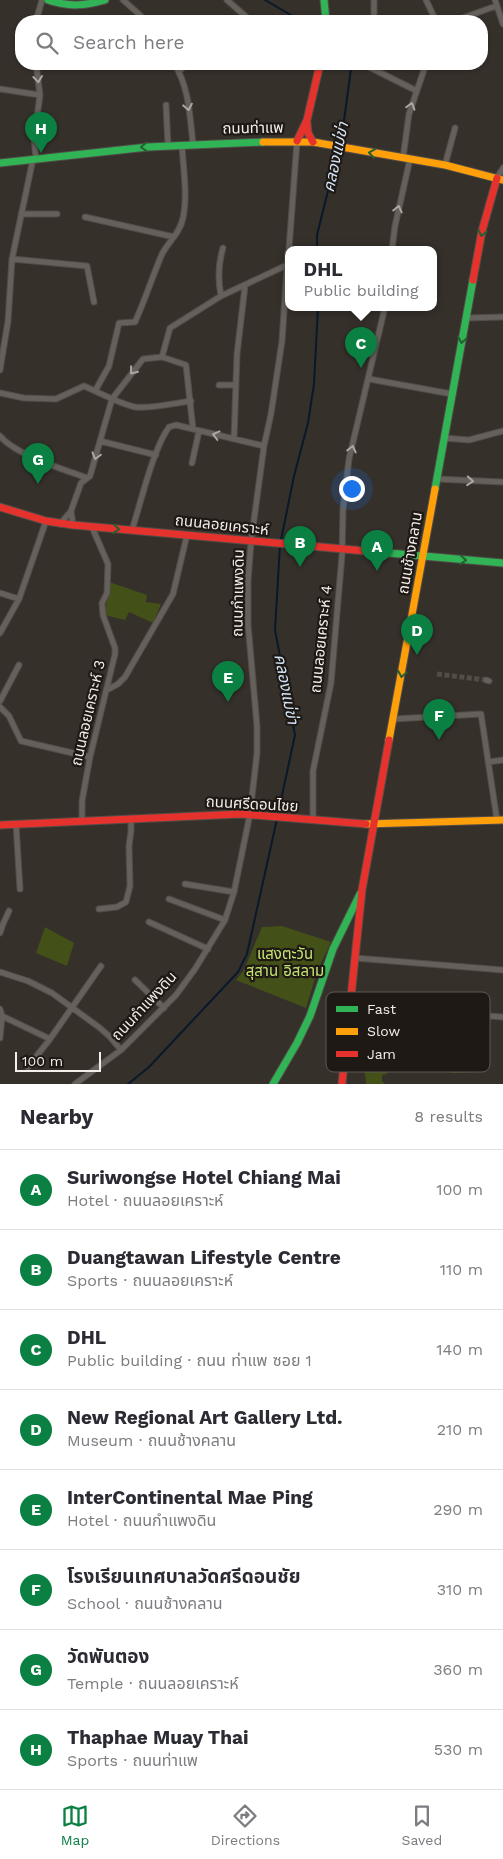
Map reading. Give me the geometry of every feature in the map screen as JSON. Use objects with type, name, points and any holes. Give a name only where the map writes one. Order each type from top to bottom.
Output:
[{"type":"street","points":[[38,15],[42,0]]},
{"type":"street","points":[[48,0],[66,6],[79,7],[105,0]]},
{"type":"street","points":[[123,0],[140,15]]},
{"type":"street","points":[[227,0],[243,15]]},
{"type":"street","points":[[324,0],[325,15]]},
{"type":"street","points":[[374,0],[374,15]]},
{"type":"street","points":[[426,0],[433,15]]},
{"type":"street","points":[[468,15],[495,3],[501,12],[503,24]]},
{"type":"street","points":[[0,370],[8,321],[12,259],[34,159],[34,139],[40,95],[37,70]]},
{"type":"street","points":[[297,141],[307,120],[319,70]]},
{"type":"street","points":[[375,70],[416,90]]},
{"type":"street","points":[[392,246],[406,159],[408,114],[424,70]]},
{"type":"street","points":[[179,71],[189,111],[193,144]]},
{"type":"street","points":[[0,89],[40,95]]},
{"type":"street","points":[[166,105],[168,146]]},
{"type":"street","points":[[307,120],[308,133],[313,142]]},
{"type":"street","points":[[446,166],[455,128]]},
{"type":"street","name":"ถนนท่าแพ","points":[[0,163],[182,144],[297,141],[313,142],[446,166],[500,179]]},
{"type":"street","name":"ถนนกำแพงดิน","points":[[289,246],[297,141]]},
{"type":"street","points":[[95,391],[109,366],[119,323],[136,322],[161,256],[168,242],[179,229],[184,210],[182,144]]},
{"type":"street","points":[[500,179],[503,168]]},
{"type":"street","name":"ถนนช้างคลาน","points":[[352,992],[362,890],[452,394],[482,231],[500,179]]},
{"type":"street","points":[[21,214],[58,214]]},
{"type":"street","points":[[85,217],[174,237]]},
{"type":"street","points":[[221,296],[219,260],[222,248]]},
{"type":"street","points":[[12,259],[87,266],[94,302]]},
{"type":"street","points":[[162,357],[170,328],[221,296],[285,266]]},
{"type":"street","points":[[234,439],[237,354],[245,286]]},
{"type":"street","name":"ถนนกำแพงดิน","points":[[75,1084],[121,1050],[176,995],[208,950],[225,920],[234,892],[250,814],[257,753],[257,726],[248,624],[248,581],[251,542],[264,446],[282,342],[285,304]]},
{"type":"street","name":"ถนนลอยเคราะห์ 4","points":[[313,820],[314,771],[331,683],[343,550],[343,509],[350,459],[384,311]]},
{"type":"street","points":[[466,318],[503,317]]},
{"type":"street","points":[[60,524],[71,511],[81,483],[90,476],[112,399],[143,359],[162,357],[186,365],[190,401],[196,430],[192,463]]},
{"type":"street","points":[[368,379],[452,394]]},
{"type":"street","points":[[219,386],[236,385]]},
{"type":"street","points":[[0,392],[24,398],[56,400],[84,386],[135,407],[190,401]]},
{"type":"street","points":[[132,530],[156,455],[164,433],[169,426],[196,430],[264,446]]},
{"type":"street","points":[[444,438],[469,440],[503,431]]},
{"type":"street","points":[[0,436],[6,443],[44,462],[87,478]]},
{"type":"street","points":[[100,441],[156,455]]},
{"type":"street","points":[[437,479],[503,482]]},
{"type":"street","name":"ถนนลอยเคราะห์","points":[[0,507],[60,524],[271,544],[503,562]]},
{"type":"street","points":[[71,511],[73,525]]},
{"type":"street","points":[[0,633],[19,599],[46,521]]},
{"type":"street","name":"ถนนลอยเคราะห์ 3","points":[[82,820],[82,801],[90,757],[114,661],[115,648],[102,603],[106,594],[108,564],[92,527]]},
{"type":"street","points":[[107,690],[118,684],[125,677],[173,594],[187,535]]},
{"type":"street","points":[[0,594],[19,599]]},
{"type":"street","points":[[0,701],[19,665]]},
{"type":"street","points":[[0,707],[9,716],[21,742],[90,757]]},
{"type":"street","points":[[394,719],[481,714],[488,762],[500,820]]},
{"type":"street","points":[[488,762],[503,760]]},
{"type":"street","name":"ถนนศรีดอนไชย","points":[[0,825],[250,814],[375,825],[500,820]]},
{"type":"street","points":[[99,909],[117,907],[126,902],[130,886],[129,846],[131,818]]},
{"type":"street","points":[[16,824],[20,889]]},
{"type":"street","points":[[185,884],[234,892]]},
{"type":"street","points":[[273,1084],[310,1016],[333,950],[362,890]]},
{"type":"street","points":[[169,900],[225,920]]},
{"type":"street","points":[[0,933],[2,924],[9,912]]},
{"type":"street","points":[[149,922],[208,950]]},
{"type":"street","points":[[356,958],[503,970]]},
{"type":"street","points":[[28,1067],[50,1039],[100,966]]},
{"type":"street","points":[[0,972],[52,993],[105,1033],[121,1050]]},
{"type":"street","points":[[135,980],[164,1008]]},
{"type":"street","points":[[0,1009],[2,1016],[0,1038]]},
{"type":"street","points":[[2,1016],[50,1039]]},
{"type":"street","points":[[490,1016],[503,1017]]},
{"type":"green space","points":[[109,582],[147,595],[146,602],[161,604],[153,623],[129,612],[125,620],[105,615]]},
{"type":"green space","name":"แสงตะวัน สุสาน อิสลาม","points":[[282,926],[331,942],[318,969],[306,1008],[236,980],[244,970],[262,927]]},
{"type":"green space","points":[[45,927],[74,943],[67,966],[36,953]]},
{"type":"green space","points":[[364,1072],[387,1072],[387,1074],[382,1075],[382,1082],[384,1084],[366,1084]]},
{"type":"waterway","name":"คลองแม่ข่า","points":[[265,0],[291,15]]},
{"type":"waterway","name":"คลองแม่ข่า","points":[[317,246],[317,235],[342,135],[351,70]]},
{"type":"waterway","name":"คลองแม่ข่า","points":[[281,540],[294,476],[308,423],[314,384],[318,311]]},
{"type":"waterway","name":"คลองแม่ข่า","points":[[278,814],[295,735],[275,630],[280,545]]},
{"type":"waterway","name":"คลองแม่ข่า","points":[[128,1084],[149,1067],[238,972],[247,954],[277,819]]},
{"type":"tunnel","points":[[437,674],[486,680]]},
{"type":"traffic: fast","points":[[48,0],[76,5],[105,0]]},
{"type":"traffic: fast","points":[[324,0],[325,15]]},
{"type":"traffic: fast","points":[[0,163],[148,147],[263,142]]},
{"type":"traffic: fast","points":[[435,489],[473,280]]},
{"type":"traffic: fast","points":[[377,552],[503,563]]},
{"type":"traffic: fast","points":[[273,1084],[310,1016],[333,949],[360,894]]},
{"type":"traffic: slow","points":[[263,142],[313,142],[445,165],[503,180]]},
{"type":"traffic: slow","points":[[389,740],[435,489]]},
{"type":"traffic: slow","points":[[366,824],[503,820]]},
{"type":"traffic: jam","points":[[297,141],[307,120],[319,70]]},
{"type":"traffic: jam","points":[[307,123],[308,133],[313,142]]},
{"type":"traffic: jam","points":[[473,280],[482,231],[497,178]]},
{"type":"traffic: jam","points":[[0,507],[46,521],[73,525],[377,552]]},
{"type":"traffic: jam","points":[[351,992],[362,890],[389,740]]},
{"type":"traffic: jam","points":[[0,825],[241,814],[366,824]]},
{"type":"traffic: jam","points":[[342,1084],[343,1072]]},
{"type":"place","name":"Thaphae Muay Thai","points":[[41,153]]},
{"type":"place","name":"DHL","points":[[361,368]]},
{"type":"place","name":"วัดพันตอง","points":[[38,484]]},
{"type":"place","name":"Duangtawan Lifestyle Centre","points":[[300,567]]},
{"type":"place","name":"Suriwongse Hotel Chiang Mai","points":[[377,571]]},
{"type":"place","name":"New Regional Art Gallery Ltd.","points":[[417,655]]},
{"type":"place","name":"InterContinental Mae Ping","points":[[228,702]]},
{"type":"place","name":"โรงเรียนเทศบาลวัดศรีดอนชัย","points":[[439,740]]}]
